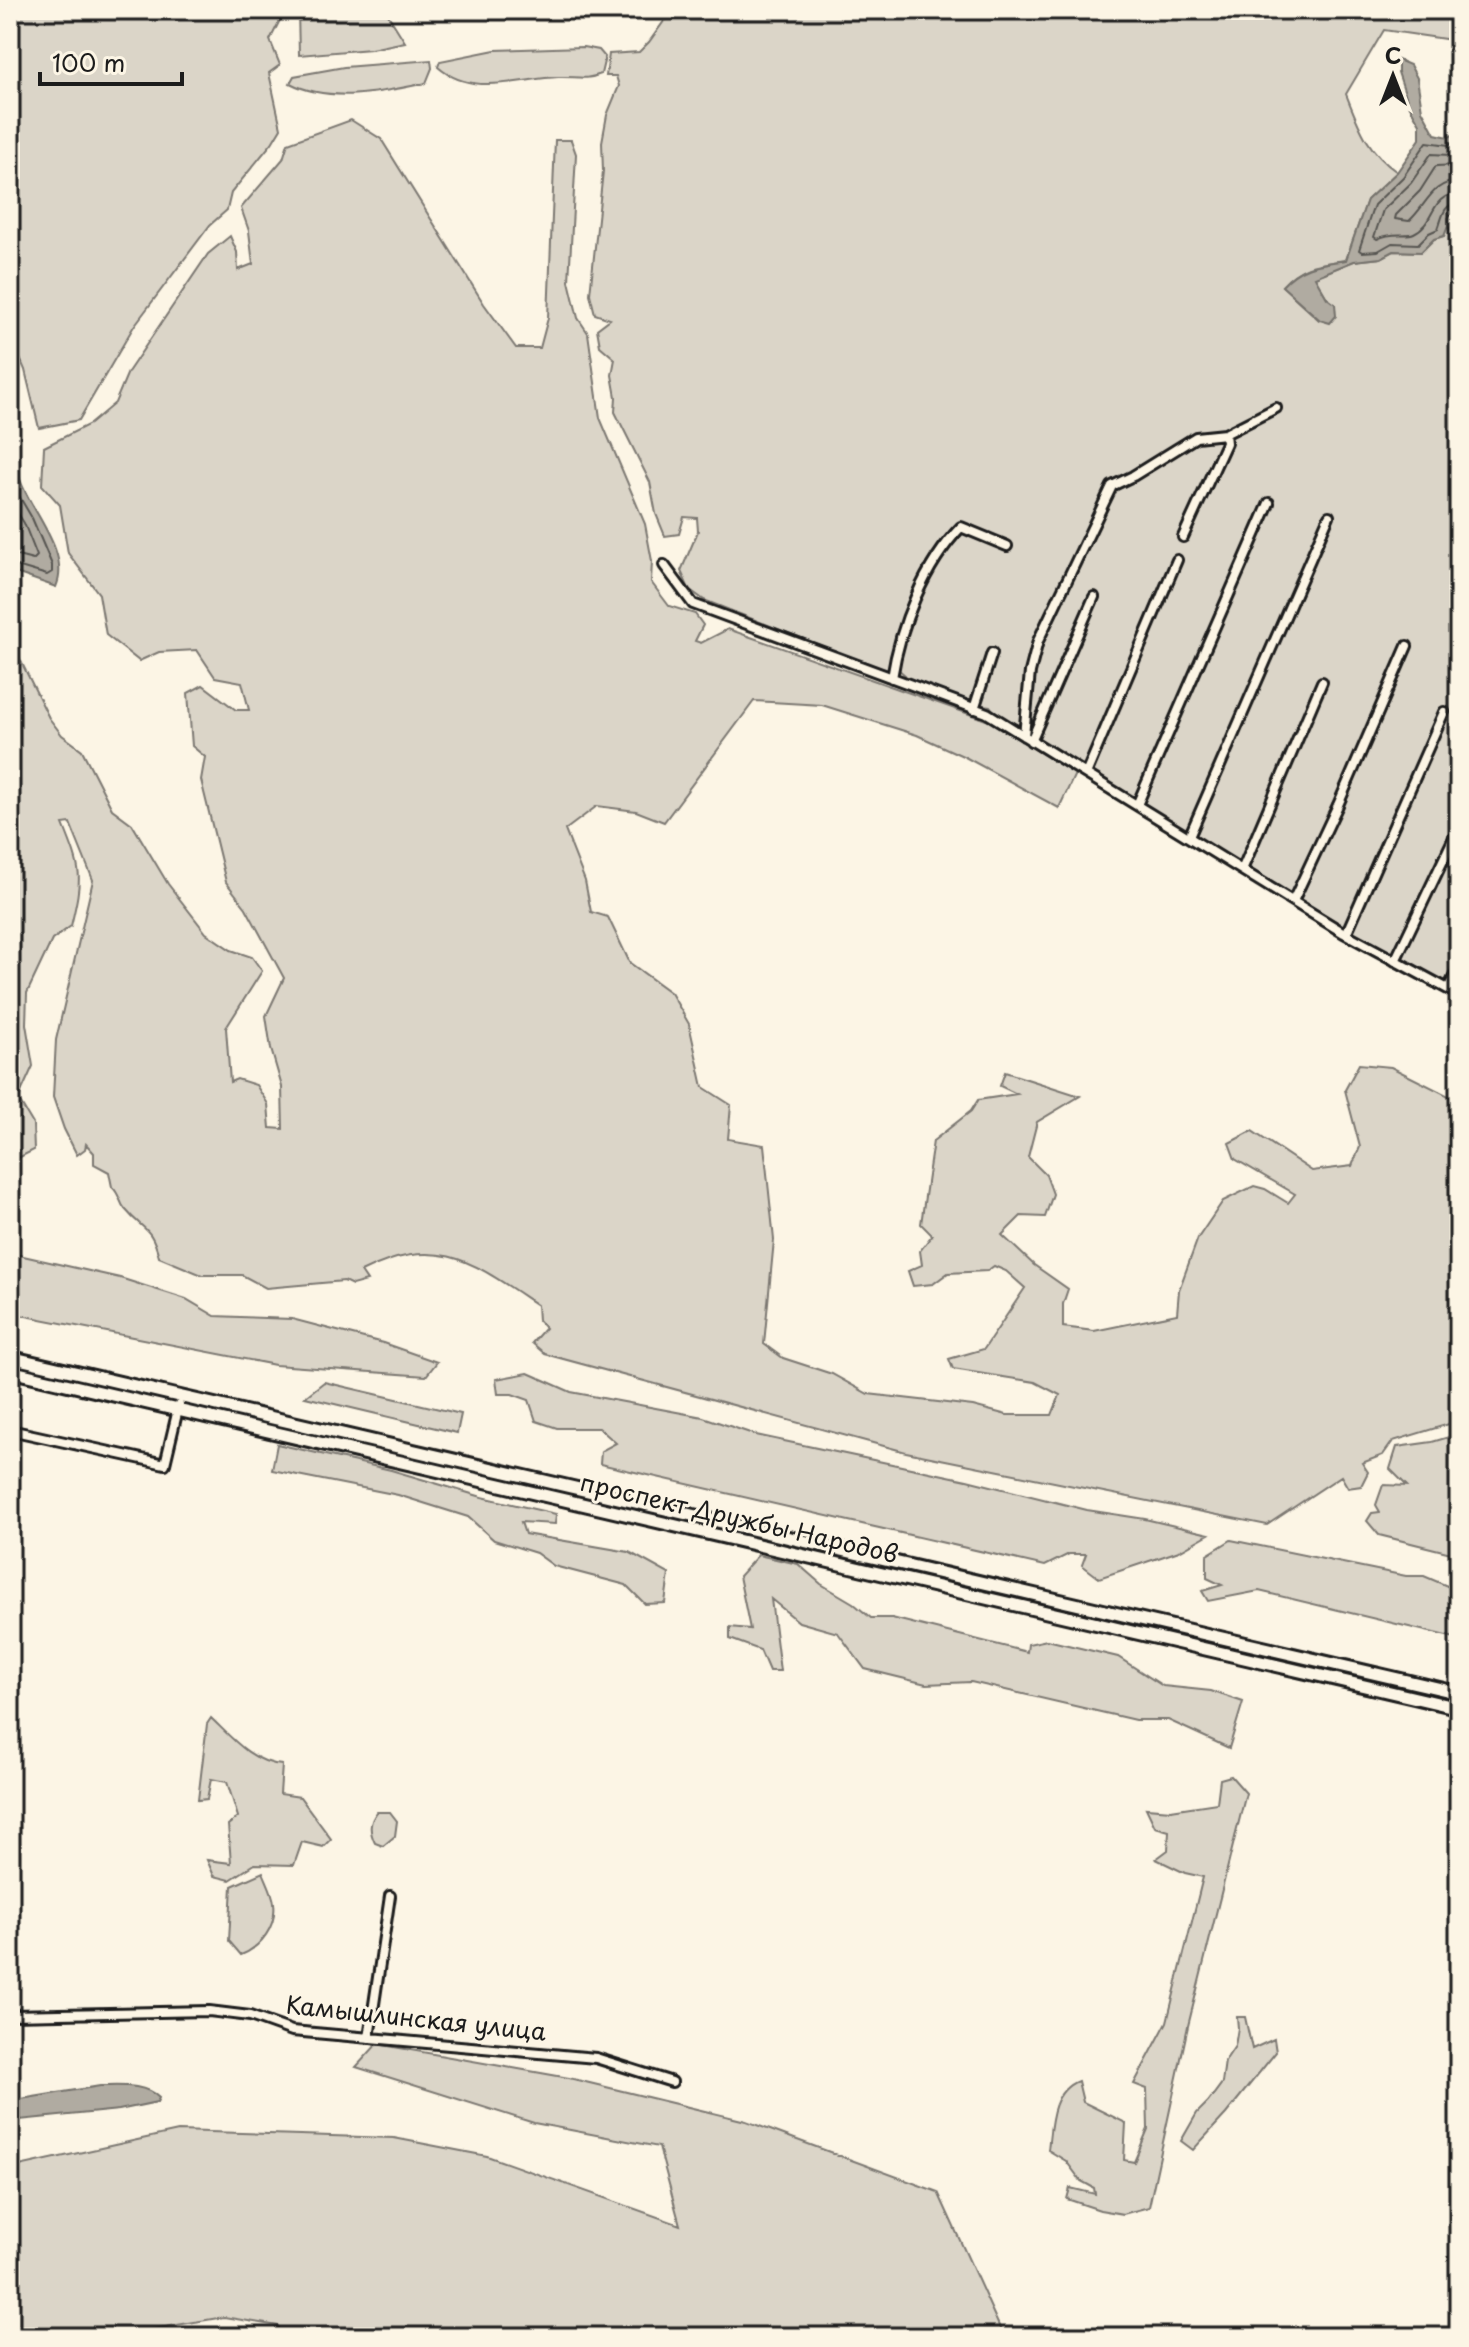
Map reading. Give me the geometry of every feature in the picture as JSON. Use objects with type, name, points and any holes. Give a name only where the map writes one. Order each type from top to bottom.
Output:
[{"type":"main road","name":"проспект Дружбы Народов","points":[[10,1357],[1459,1693]]},
{"type":"main road","name":"проспект Дружбы Народов","points":[[10,1371],[1459,1708]]},
{"type":"street","points":[[1028,738],[1030,672],[1038,641],[1112,486],[1196,437],[1225,434],[1276,408]]},
{"type":"street","points":[[1183,537],[1226,443],[1225,434]]},
{"type":"street","points":[[1137,805],[1269,503]]},
{"type":"street","points":[[1189,837],[1329,516]]},
{"type":"street","points":[[892,678],[895,655],[918,593],[945,543],[961,527],[1007,546]]},
{"type":"street","points":[[1086,774],[1177,560]]},
{"type":"street","points":[[664,565],[693,604],[987,713],[1346,934],[1459,995]]},
{"type":"street","points":[[1028,738],[1094,597]]},
{"type":"street","points":[[1293,901],[1407,646]]},
{"type":"street","points":[[974,709],[992,653]]},
{"type":"street","points":[[1242,870],[1322,682]]},
{"type":"street","points":[[1346,934],[1444,712]]},
{"type":"street","points":[[1395,961],[1459,827]]},
{"type":"street","points":[[1448,989],[1459,967]]},
{"type":"street","points":[[10,1430],[165,1464],[181,1396]]},
{"type":"street","points":[[369,2038],[390,1896]]},
{"type":"street","name":"Камышлинская улица","points":[[10,2015],[209,2011],[250,2016],[292,2031],[596,2058],[672,2082]]},
{"type":"shaded area","points":[[10,10],[285,10],[270,40],[280,65],[269,73],[281,128],[231,193],[227,210],[210,225],[134,326],[79,420],[39,428],[25,370],[10,335],[17,297],[10,285]]},
{"type":"shaded area","points":[[298,10],[385,10],[405,42],[371,49],[299,55]]},
{"type":"shaded area","points":[[672,10],[1459,10],[1459,41],[1384,30],[1346,94],[1371,147],[1397,172],[1367,200],[1346,260],[1304,269],[1282,286],[1319,320],[1327,298],[1314,277],[1354,261],[1381,258],[1394,251],[1421,252],[1434,239],[1444,236],[1448,226],[1459,246],[1459,996],[997,715],[990,706],[970,703],[906,679],[898,669],[888,672],[704,600],[689,589],[681,571],[698,531],[697,518],[684,517],[679,534],[665,536],[656,514],[650,482],[615,412],[612,375],[615,359],[600,346],[597,329],[610,319],[595,314],[590,294],[603,171],[602,142],[607,115],[619,86],[616,76],[606,76],[609,54],[639,52]]},
{"type":"shaded area","points":[[583,47],[599,50],[605,57],[601,74],[585,78],[558,77],[480,84],[465,82],[438,67],[440,61],[495,50]]},
{"type":"shaded area","points":[[431,60],[432,68],[426,83],[392,90],[340,95],[290,83],[294,76],[344,67]]},
{"type":"shaded area","points":[[351,120],[381,139],[484,304],[516,348],[540,348],[548,318],[555,140],[571,140],[576,154],[569,281],[578,318],[588,333],[600,418],[645,524],[652,561],[651,582],[669,606],[695,614],[703,625],[695,641],[701,643],[728,629],[989,721],[1075,774],[1059,808],[917,735],[822,705],[754,701],[664,822],[636,811],[597,806],[565,830],[585,881],[591,912],[608,917],[630,963],[671,993],[689,1024],[703,1087],[731,1105],[728,1139],[764,1145],[774,1240],[764,1344],[783,1358],[832,1374],[868,1394],[973,1406],[1007,1415],[1052,1415],[1060,1395],[1035,1382],[953,1369],[949,1359],[984,1349],[1025,1288],[1006,1271],[994,1266],[987,1271],[948,1273],[933,1284],[913,1286],[908,1271],[922,1265],[920,1251],[932,1235],[921,1224],[933,1141],[971,1111],[978,1100],[1017,1094],[1000,1086],[1005,1072],[1080,1096],[1037,1122],[1028,1157],[1046,1175],[1053,1194],[1045,1217],[1021,1216],[1002,1235],[1034,1265],[1068,1289],[1063,1304],[1063,1327],[1094,1331],[1177,1314],[1179,1290],[1198,1238],[1223,1201],[1254,1186],[1288,1203],[1295,1194],[1235,1159],[1229,1143],[1252,1131],[1312,1171],[1352,1166],[1360,1147],[1345,1090],[1359,1064],[1391,1067],[1459,1101],[1459,1421],[1393,1441],[1383,1455],[1362,1463],[1368,1472],[1361,1486],[1348,1488],[1341,1476],[1267,1525],[906,1452],[545,1354],[532,1343],[545,1328],[538,1320],[537,1305],[493,1276],[454,1258],[434,1254],[412,1255],[388,1261],[361,1272],[367,1281],[352,1285],[344,1281],[266,1288],[242,1275],[202,1275],[159,1257],[150,1234],[123,1206],[112,1187],[109,1172],[94,1164],[94,1153],[86,1144],[77,1155],[53,1097],[56,1040],[93,880],[70,823],[63,824],[77,864],[79,884],[71,926],[52,940],[27,993],[26,1024],[33,1066],[18,1099],[33,1124],[34,1150],[18,1158],[10,1123],[10,639],[49,718],[62,735],[82,750],[112,809],[132,824],[168,884],[206,933],[231,950],[252,957],[262,971],[226,1028],[230,1082],[237,1079],[256,1085],[268,1104],[270,1128],[283,1129],[282,1087],[266,1016],[284,978],[246,908],[226,882],[201,780],[205,757],[192,746],[188,693],[203,685],[236,710],[249,710],[242,682],[215,677],[197,650],[159,652],[139,661],[106,635],[99,594],[68,553],[60,505],[42,485],[44,447],[90,424],[115,403],[128,372],[208,254],[230,236],[237,252],[238,270],[253,264],[249,231],[241,208],[283,159],[288,143]]},
{"type":"shaded area","points":[[10,1253],[120,1278],[186,1299],[215,1316],[292,1319],[383,1343],[437,1362],[426,1376],[275,1365],[10,1313]]},
{"type":"shaded area","points":[[528,1373],[571,1392],[703,1417],[756,1435],[967,1480],[1087,1510],[1209,1534],[1179,1551],[1099,1578],[1082,1565],[1086,1554],[1069,1554],[1045,1566],[600,1464],[601,1451],[616,1443],[599,1428],[557,1428],[536,1421],[529,1400],[512,1394],[498,1394],[496,1379]]},
{"type":"shaded area","points":[[324,1382],[461,1414],[457,1433],[305,1397]]},
{"type":"shaded area","points":[[1459,1434],[1459,1555],[1379,1535],[1367,1521],[1372,1513],[1380,1512],[1376,1505],[1383,1485],[1407,1486],[1390,1469],[1397,1447]]},
{"type":"shaded area","points":[[277,1444],[391,1470],[482,1497],[556,1514],[555,1524],[521,1522],[525,1534],[629,1552],[669,1574],[665,1603],[645,1604],[626,1585],[554,1566],[536,1553],[494,1540],[468,1517],[398,1495],[272,1470]]},
{"type":"shaded area","points":[[1231,1540],[1406,1576],[1424,1576],[1459,1591],[1459,1639],[1259,1591],[1208,1601],[1202,1591],[1222,1585],[1207,1578],[1207,1555]]},
{"type":"shaded area","points":[[758,1555],[798,1564],[821,1584],[871,1618],[892,1618],[1027,1652],[1028,1644],[1047,1640],[1118,1657],[1163,1686],[1211,1691],[1243,1702],[1229,1748],[1168,1720],[1135,1720],[971,1682],[926,1684],[865,1669],[838,1633],[799,1622],[771,1599],[780,1671],[769,1671],[760,1650],[730,1639],[730,1627],[750,1629],[739,1576]]},
{"type":"shaded area","points":[[211,1718],[252,1754],[282,1765],[280,1794],[300,1797],[331,1839],[323,1847],[302,1842],[294,1865],[255,1864],[230,1880],[214,1876],[207,1860],[231,1863],[228,1825],[238,1817],[227,1782],[211,1779],[207,1799],[198,1800],[207,1724]]},
{"type":"shaded area","points":[[1231,1776],[1246,1793],[1188,2026],[1149,2207],[1123,2214],[1067,2199],[1070,2188],[1095,2194],[1094,2188],[1081,2181],[1066,2161],[1048,2150],[1054,2110],[1062,2092],[1078,2081],[1083,2102],[1126,2123],[1124,2160],[1134,2162],[1148,2129],[1147,2089],[1134,2084],[1167,2022],[1203,1877],[1185,1873],[1156,1859],[1168,1850],[1169,1831],[1155,1827],[1146,1808],[1171,1810],[1217,1803],[1220,1779]]},
{"type":"shaded area","points":[[377,1812],[390,1812],[397,1821],[395,1836],[383,1846],[375,1843],[371,1831],[372,1819]]},
{"type":"shaded area","points":[[263,1872],[273,1899],[273,1920],[261,1941],[241,1955],[229,1941],[232,1886]]},
{"type":"shaded area","points":[[1237,2017],[1245,2017],[1252,2049],[1274,2039],[1276,2052],[1193,2150],[1181,2141],[1197,2113],[1222,2083],[1225,2061],[1235,2046]]},
{"type":"shaded area","points":[[377,2044],[569,2078],[746,2121],[938,2192],[1004,2337],[305,2337],[283,2335],[278,2326],[224,2317],[106,2337],[10,2337],[10,2168],[178,2131],[394,2138],[487,2156],[680,2225],[659,2147],[534,2123],[356,2067]]},
{"type":"water","points":[[1398,60],[1410,65],[1417,78],[1422,110],[1435,134],[1449,137],[1459,131],[1459,209],[1448,218],[1444,236],[1434,239],[1421,252],[1394,251],[1381,258],[1354,261],[1315,277],[1327,298],[1335,304],[1336,316],[1330,323],[1320,320],[1282,286],[1303,270],[1346,260],[1367,200],[1397,172],[1420,139],[1420,124],[1409,105],[1398,72]]},
{"type":"water","points":[[10,446],[26,494],[54,547],[59,574],[56,587],[10,571]]},
{"type":"water","points":[[100,2086],[139,2088],[159,2098],[157,2102],[119,2110],[10,2121],[10,2103],[15,2100]]}]
